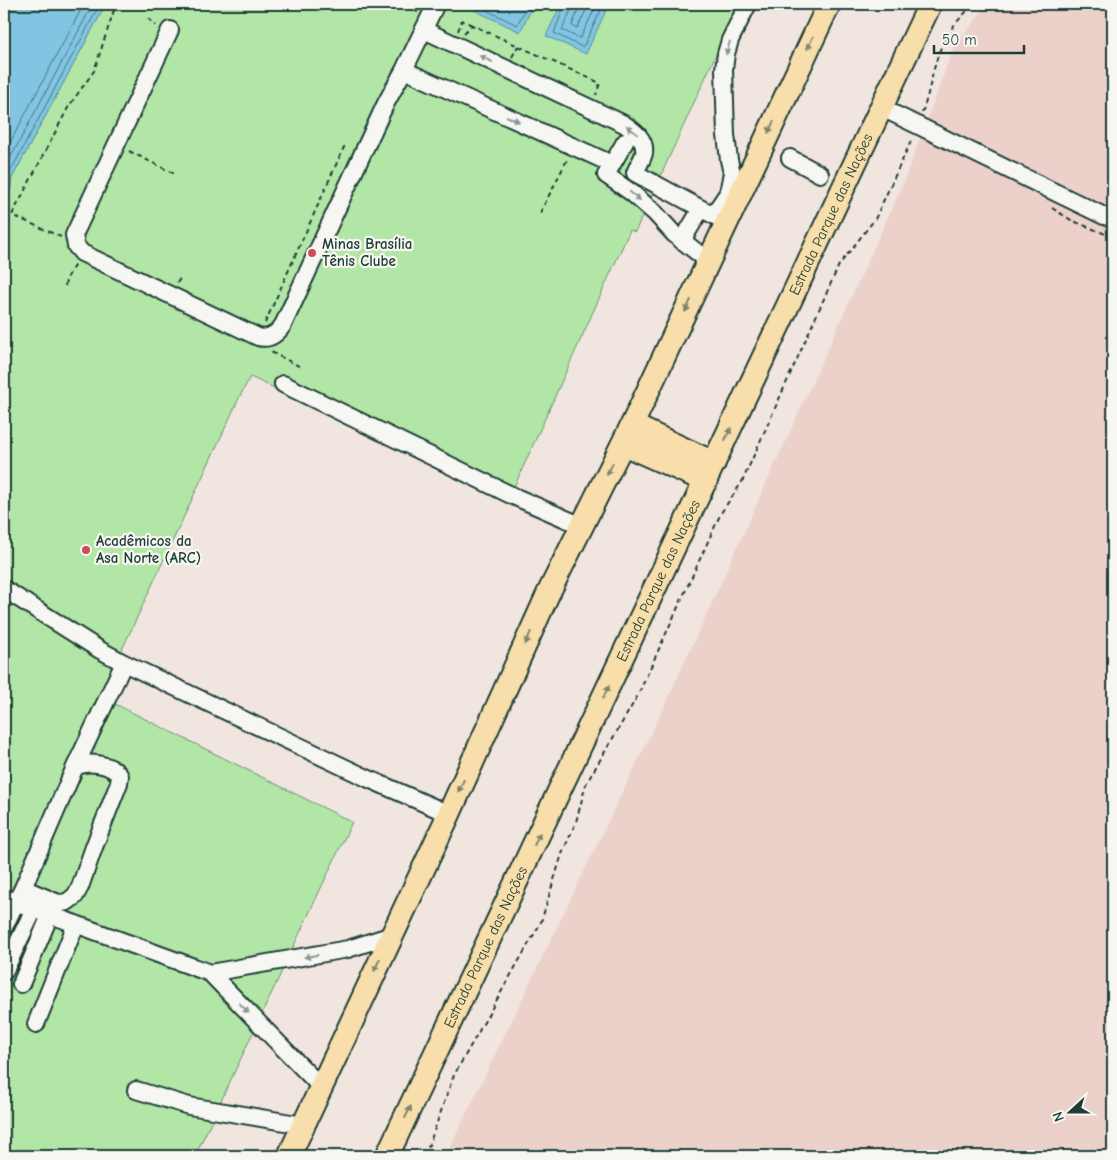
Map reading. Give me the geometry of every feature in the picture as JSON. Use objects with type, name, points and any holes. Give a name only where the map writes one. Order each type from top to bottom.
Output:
[{"type":"highway","points":[[288,1156],[449,814],[548,594],[628,434],[708,261],[714,215],[737,181],[829,4]]},
{"type":"highway","name":"Estrada Parque das Nações","points":[[387,1156],[930,4]]},
{"type":"highway","points":[[628,434],[710,472]]},
{"type":"street","points":[[165,30],[74,235],[74,242],[82,253],[262,338],[276,334],[282,325],[386,103],[436,4]]},
{"type":"street","points":[[737,181],[729,160],[726,135],[724,69],[730,40],[748,4]]},
{"type":"street","points":[[426,25],[624,124],[637,133],[642,142],[644,154],[635,173],[714,215],[682,241]]},
{"type":"street","points":[[404,70],[612,164]]},
{"type":"street","points":[[882,108],[1104,216],[1113,218]]},
{"type":"street","points":[[626,142],[606,175],[632,193],[655,213],[674,234],[708,261]]},
{"type":"street","points":[[790,158],[820,174]]},
{"type":"street","points":[[283,384],[511,495],[582,526]]},
{"type":"street","points":[[4,589],[100,650],[124,663],[369,779],[449,814]]},
{"type":"street","points":[[4,927],[14,897],[124,663]]},
{"type":"street","points":[[14,897],[61,903],[67,902],[75,896],[80,887],[112,803],[120,776],[115,769],[96,764],[80,764],[75,767]]},
{"type":"street","points":[[14,897],[34,910],[210,973],[321,1087]]},
{"type":"street","points":[[4,972],[34,910]]},
{"type":"street","points":[[21,984],[50,915]]},
{"type":"street","points":[[36,1024],[76,924]]},
{"type":"street","points":[[210,973],[335,951],[392,935]]},
{"type":"street","points":[[136,1090],[190,1106],[303,1125]]},
{"type":"path","points":[[63,238],[12,215],[69,106],[94,71],[116,4]]},
{"type":"path","points":[[397,4],[420,13],[426,25]]},
{"type":"path","points":[[425,1156],[454,1075],[541,922],[562,854],[576,822],[586,784],[637,697],[721,513],[742,482],[794,370],[839,265],[874,219],[918,126],[937,57],[949,32],[972,4]]},
{"type":"path","points":[[148,18],[165,30]]},
{"type":"path","points":[[456,36],[462,20],[600,83],[591,108]]},
{"type":"path","points":[[460,36],[472,25]]},
{"type":"path","points":[[262,331],[344,147],[350,148]]},
{"type":"path","points":[[128,151],[177,176]]},
{"type":"path","points":[[540,213],[569,156]]},
{"type":"path","points":[[65,286],[66,280],[76,263],[70,259]]},
{"type":"shaded area","points":[[985,4],[1113,4],[1113,1156],[446,1156],[670,694],[903,184],[953,49],[983,10]]},
{"type":"green space","points":[[106,4],[739,4],[635,232],[630,230],[510,496],[250,377],[80,740],[109,701],[352,822],[195,1156],[4,1156],[4,232],[12,178]]},
{"type":"water","points":[[4,4],[106,4],[12,178],[4,232]]},
{"type":"water","points":[[477,4],[534,4],[520,32],[474,10]]},
{"type":"water","points":[[561,4],[609,4],[586,54],[546,36]]},
{"type":"place","name":"Minas Brasília Tênis Clube","points":[[312,253]]},
{"type":"place","name":"Acadêmicos da Asa Norte (ARC)","points":[[86,550]]}]
